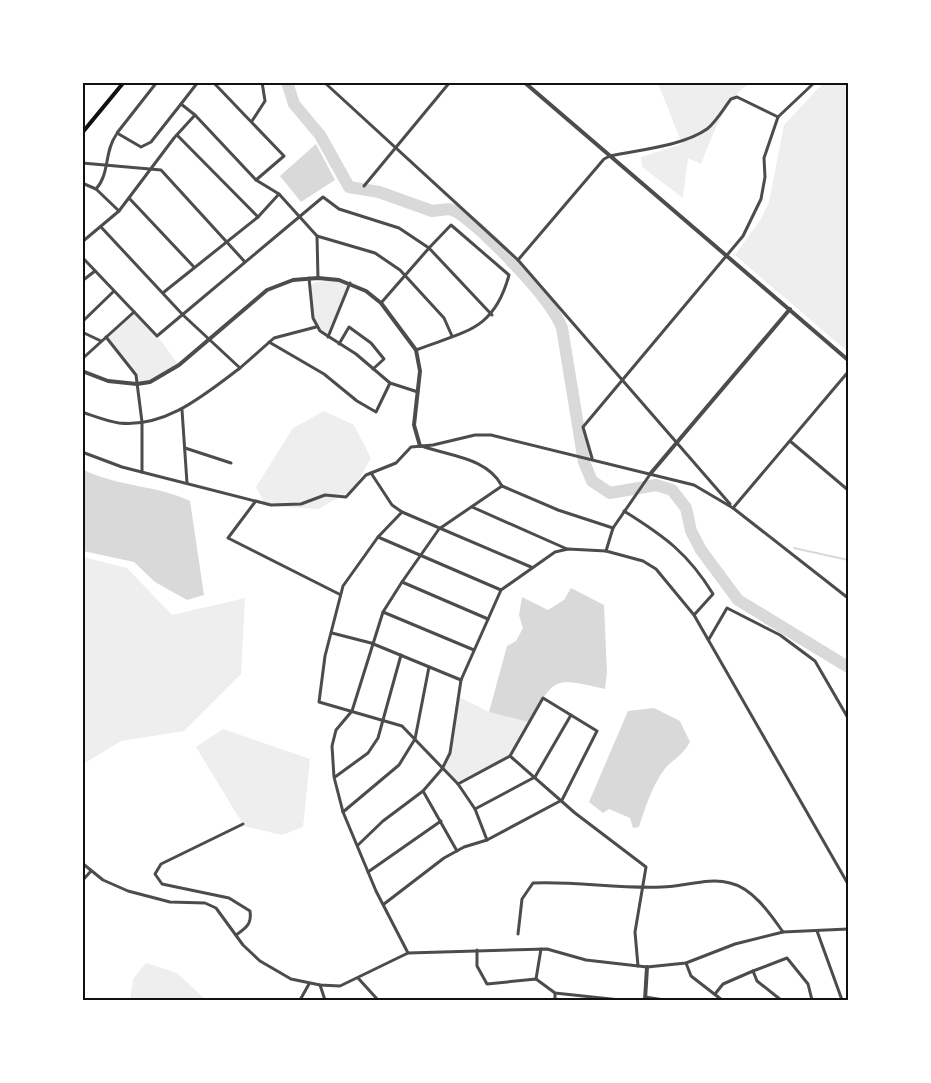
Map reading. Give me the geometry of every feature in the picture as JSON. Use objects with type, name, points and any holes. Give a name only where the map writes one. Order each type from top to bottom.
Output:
[{"type":"main road","points":[[82,133],[124,82]]},
{"type":"street","points":[[156,82],[117,133],[141,147],[151,142],[198,82]]},
{"type":"street","points":[[213,82],[284,156],[256,180]]},
{"type":"street","points":[[252,121],[265,101],[262,82]]},
{"type":"street","points":[[324,82],[518,260],[733,508]]},
{"type":"street","points":[[364,186],[450,82]]},
{"type":"street","points":[[524,82],[849,360]]},
{"type":"street","points":[[592,458],[583,427],[743,236],[761,198],[765,177],[764,158],[778,117],[815,82]]},
{"type":"street","points":[[518,260],[604,159],[660,147],[707,129],[731,99],[736,97],[778,117]]},
{"type":"street","points":[[181,104],[195,115],[256,180],[279,194],[317,236],[375,253],[405,275],[444,318],[452,336]]},
{"type":"street","points":[[82,242],[119,210],[195,115]]},
{"type":"street","points":[[96,189],[102,182],[110,143],[116,135]]},
{"type":"street","points":[[177,135],[258,217]]},
{"type":"street","points":[[82,163],[161,170],[245,262]]},
{"type":"street","points":[[82,183],[96,189],[119,210]]},
{"type":"street","points":[[164,292],[258,217],[279,194]]},
{"type":"street","points":[[82,258],[158,336],[323,197],[339,209],[399,228],[429,248],[492,315]]},
{"type":"street","points":[[129,198],[194,267]]},
{"type":"street","points":[[381,303],[451,225],[509,275],[504,296],[492,315],[475,327],[416,350]]},
{"type":"street","points":[[100,227],[164,292],[183,315],[240,368]]},
{"type":"street","points":[[82,231],[88,237]]},
{"type":"street","points":[[317,236],[318,278]]},
{"type":"street","points":[[82,281],[94,271]]},
{"type":"street","points":[[309,278],[316,327],[390,384],[418,392]]},
{"type":"street","points":[[82,371],[108,381],[136,384],[165,375],[267,290],[293,280],[309,278],[350,283],[366,291],[381,303],[416,350],[420,372],[414,424],[420,446]]},
{"type":"street","points":[[328,337],[350,283]]},
{"type":"street","points":[[82,322],[113,291]]},
{"type":"street","points":[[606,551],[613,528],[651,472],[790,309]]},
{"type":"street","points":[[82,359],[134,312]]},
{"type":"street","points":[[82,412],[119,423],[142,422],[182,410],[240,368],[274,338],[316,327]]},
{"type":"street","points":[[339,344],[349,327],[364,338],[384,359],[373,369]]},
{"type":"street","points":[[82,332],[101,341]]},
{"type":"street","points":[[106,337],[136,375],[142,422],[142,472]]},
{"type":"street","points":[[269,342],[324,374],[357,401],[376,411],[390,384]]},
{"type":"street","points":[[733,508],[849,372]]},
{"type":"street","points":[[182,410],[187,483]]},
{"type":"street","points":[[82,452],[105,462],[255,502],[286,506],[325,495],[346,497],[371,473],[396,463],[411,447],[433,445],[466,436],[491,435],[651,472],[694,485],[733,508],[849,598]]},
{"type":"street","points":[[790,441],[849,490]]},
{"type":"street","points":[[420,446],[463,456],[498,478],[502,486],[558,510],[613,528]]},
{"type":"street","points":[[184,448],[231,463]]},
{"type":"street","points":[[371,473],[392,504],[402,512],[531,567]]},
{"type":"street","points":[[408,953],[368,872],[343,812],[334,777],[332,746],[336,730],[352,711],[371,643],[383,612],[402,582],[439,529],[502,486]]},
{"type":"street","points":[[255,502],[228,538],[339,594]]},
{"type":"street","points":[[472,507],[568,549]]},
{"type":"street","points":[[624,511],[668,538],[702,576],[713,594],[694,615]]},
{"type":"street","points":[[402,512],[378,537],[339,594],[319,702],[402,726],[458,784],[475,809],[487,840]]},
{"type":"street","points":[[378,537],[501,590]]},
{"type":"street","points":[[358,845],[383,821],[423,791],[442,770],[450,753],[461,680],[501,590],[551,553],[568,549],[606,551],[643,561],[656,568],[694,615],[849,884]]},
{"type":"street","points":[[402,582],[488,619]]},
{"type":"street","points":[[709,639],[727,608],[780,635],[815,661],[849,718]]},
{"type":"street","points":[[383,612],[474,650]]},
{"type":"street","points":[[332,633],[371,643],[461,680]]},
{"type":"street","points":[[334,777],[368,753],[378,738],[385,720],[401,655]]},
{"type":"street","points":[[343,812],[399,765],[415,739],[429,667]]},
{"type":"street","points":[[384,904],[424,871],[457,850],[487,840],[562,800],[597,731],[543,698],[510,756],[458,784]]},
{"type":"street","points":[[475,809],[536,777],[571,715]]},
{"type":"street","points":[[510,756],[646,867],[635,932],[638,966]]},
{"type":"street","points":[[423,791],[457,850]]},
{"type":"street","points":[[368,872],[441,821]]},
{"type":"street","points":[[236,935],[247,927],[251,920],[250,911],[229,898],[162,884],[155,874],[161,864],[243,824]]},
{"type":"street","points":[[82,863],[103,879],[128,891],[170,902],[205,903],[216,908],[260,962],[291,979],[320,985],[340,986],[408,953],[541,949],[586,960],[647,966],[686,963],[735,944],[783,932],[849,929]]},
{"type":"street","points":[[82,881],[92,870]]},
{"type":"street","points":[[518,934],[522,898],[532,883],[562,882],[643,888],[711,881],[732,883],[750,893],[783,932]]},
{"type":"street","points":[[817,931],[842,1000]]},
{"type":"street","points":[[536,979],[541,949]]},
{"type":"street","points":[[477,950],[477,966],[487,984],[536,979],[555,993],[620,1000]]},
{"type":"street","points":[[715,994],[723,984],[786,958],[808,984],[812,1000]]},
{"type":"street","points":[[686,963],[691,976],[722,1000]]},
{"type":"street","points":[[647,966],[645,999],[664,1000]]},
{"type":"street","points":[[753,970],[757,981],[781,1000]]},
{"type":"street","points":[[358,978],[378,1000]]},
{"type":"street","points":[[300,1000],[309,984]]},
{"type":"street","points":[[320,985],[325,1000]]},
{"type":"street","points":[[555,993],[555,1000]]},
{"type":"shaded area","points":[[658,83],[749,83],[732,100],[726,110],[701,164],[688,158],[683,198],[642,167],[641,157],[682,144]]},
{"type":"shaded area","points":[[823,83],[848,83],[848,352],[735,255],[761,219],[769,202],[784,125]]},
{"type":"shaded area","points":[[316,144],[335,180],[301,202],[280,176]]},
{"type":"shaded area","points":[[339,280],[350,283],[328,337],[315,320],[309,287],[315,282]]},
{"type":"shaded area","points":[[134,312],[157,336],[179,365],[150,382],[137,384],[136,375],[106,337]]},
{"type":"shaded area","points":[[324,411],[354,425],[371,458],[354,489],[318,509],[266,506],[256,487],[293,428]]},
{"type":"shaded area","points":[[82,469],[95,475],[164,492],[190,501],[204,595],[187,600],[155,582],[134,562],[83,551]]},
{"type":"shaded area","points":[[83,557],[127,568],[172,615],[245,598],[241,674],[184,731],[121,741],[83,764]]},
{"type":"shaded area","points":[[571,588],[604,605],[607,673],[605,689],[575,683],[557,684],[544,696],[528,722],[489,712],[507,646],[516,641],[523,628],[519,615],[522,597],[548,610],[564,600]]},
{"type":"shaded area","points":[[457,696],[489,712],[528,722],[510,756],[458,784],[442,769],[450,753]]},
{"type":"shaded area","points":[[654,708],[680,721],[690,742],[660,776],[649,797],[639,827],[633,828],[630,818],[609,809],[603,813],[589,802],[628,711]]},
{"type":"shaded area","points":[[223,729],[310,759],[303,827],[282,835],[244,826],[196,747]]},
{"type":"shaded area","points":[[146,963],[177,973],[206,1000],[130,1000],[133,979]]},
{"type":"waterway","points":[[287,82],[294,104],[320,135],[349,187],[379,192],[432,211],[449,209],[457,212],[499,249],[545,300],[562,328],[584,462],[592,481],[610,493],[656,485],[672,490],[686,508],[691,531],[701,550],[738,600],[848,667]]},
{"type":"waterway","points":[[794,548],[848,560]]}]
